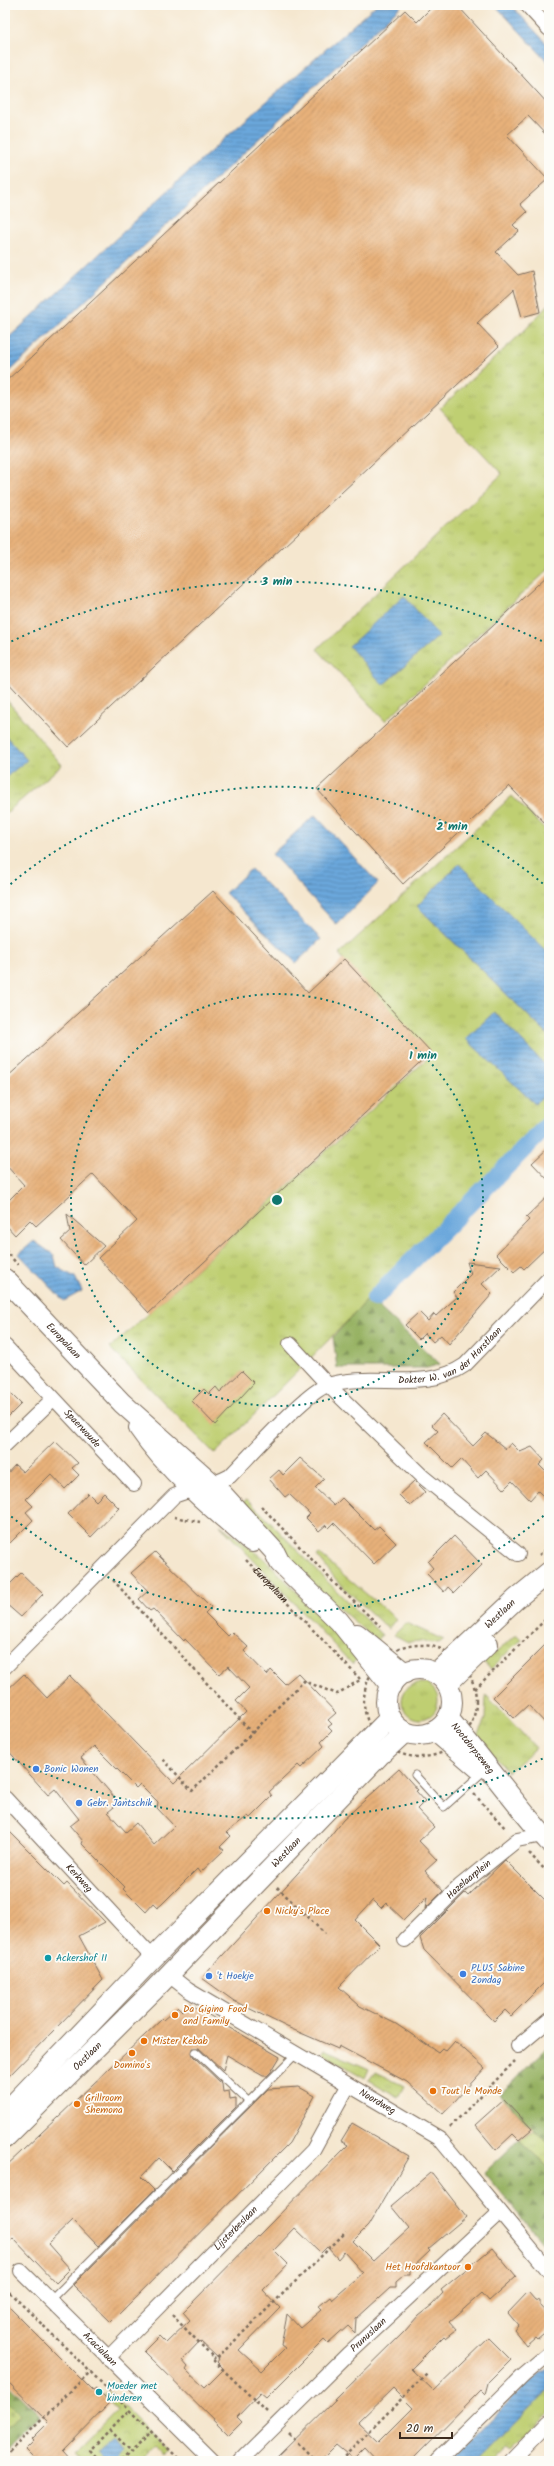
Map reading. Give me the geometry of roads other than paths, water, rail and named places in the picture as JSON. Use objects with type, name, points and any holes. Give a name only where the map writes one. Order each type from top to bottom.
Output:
[{"type":"main road","name":"Europalaan","points":[[5,1279],[202,1487],[274,1551],[280,1563],[339,1621],[378,1649],[398,1679]]},
{"type":"main road","name":"Westlaan","points":[[442,1679],[516,1599],[549,1572]]},
{"type":"main road","name":"Westlaan","points":[[442,1679],[549,1586]]},
{"type":"main road","points":[[418,1669],[442,1679],[452,1701],[442,1724],[420,1735],[406,1732],[390,1718],[386,1702],[398,1679],[418,1669]]},
{"type":"main road","points":[[153,1958],[390,1718]]},
{"type":"main road","name":"Nootdorpseweg","points":[[442,1724],[489,1773],[546,1838]]},
{"type":"main road","name":"Westlaan","points":[[168,1975],[266,1876],[379,1756],[406,1732]]},
{"type":"main road","name":"Oostlaan","points":[[5,2113],[153,1958]]},
{"type":"main road","name":"Oostlaan","points":[[5,2138],[168,1975]]},
{"type":"street","points":[[527,5],[549,29]]},
{"type":"street","name":"Dokter W. van der Horstlaan","points":[[202,1487],[230,1476],[309,1397],[328,1385],[343,1382],[434,1379],[456,1371],[465,1365],[549,1278]]},
{"type":"street","points":[[290,1344],[328,1385],[423,1477],[518,1554]]},
{"type":"street","name":"Spaerwoude","points":[[5,1346],[134,1484]]},
{"type":"street","points":[[5,1445],[53,1399]]},
{"type":"street","points":[[5,1667],[174,1496],[202,1487]]},
{"type":"street","name":"Kerkweg","points":[[5,1798],[153,1958]]},
{"type":"street","name":"Hazelaarplein","points":[[405,1940],[460,1886],[517,1840],[546,1838]]},
{"type":"street","name":"Noordweg","points":[[168,1975],[188,1990],[348,2086],[439,2138],[549,2271]]},
{"type":"street","points":[[518,2046],[549,2020]]},
{"type":"street","name":"Lijsterbeslaan","points":[[108,2358],[313,2150],[348,2086]]},
{"type":"street","name":"Prunuslaan","points":[[240,2461],[349,2353],[500,2212]]},
{"type":"street","name":"Acacialaan","points":[[21,2271],[213,2461]]},
{"type":"street","points":[[437,2461],[523,2376],[549,2354]]},
{"type":"street","points":[[511,2461],[549,2422]]},
{"type":"lane","points":[[415,1775],[444,1807],[489,1773]]},
{"type":"lane","points":[[196,2052],[249,2102]]},
{"type":"lane","points":[[51,2300],[295,2054]]},
{"type":"water","points":[[376,5],[402,5],[5,376],[5,341],[224,139]]},
{"type":"water","points":[[495,5],[511,5],[549,46],[549,63]]},
{"type":"water","points":[[404,596],[439,636],[383,685],[349,646]]},
{"type":"water","points":[[5,735],[27,760],[5,778]]},
{"type":"water","points":[[315,815],[378,883],[337,925],[272,854]]},
{"type":"water","points":[[459,864],[549,954],[549,1036],[417,906]]},
{"type":"water","points":[[251,869],[321,939],[296,963],[225,893]]},
{"type":"water","points":[[494,1012],[549,1069],[549,1090],[535,1104],[466,1039]]},
{"type":"water","points":[[34,1241],[54,1255],[57,1267],[75,1277],[82,1291],[64,1301],[19,1254]]},
{"type":"water","points":[[549,2367],[549,2389],[479,2461],[451,2461],[524,2387]]},
{"type":"water","points":[[112,2439],[122,2449],[115,2459],[107,2461],[98,2452]]},
{"type":"waterway","points":[[375,1298],[549,1124]]},
{"type":"place","name":"Bonic Wonen","points":[[36,1769]]},
{"type":"place","name":"Gebr. Jantschik","points":[[79,1803]]},
{"type":"place","name":"Nicky's Place","points":[[267,1911]]},
{"type":"place","name":"Ackershof II","points":[[48,1958]]},
{"type":"place","name":"PLUS Sabine Zondag","points":[[463,1974]]},
{"type":"place","name":"'t Hoekje","points":[[209,1976]]},
{"type":"place","name":"Da Gigino Food and Family","points":[[175,2015]]},
{"type":"place","name":"Mister Kebab","points":[[144,2041]]},
{"type":"place","name":"Domino's","points":[[132,2053]]},
{"type":"place","name":"Tout le Monde","points":[[433,2091]]},
{"type":"place","name":"Grillroom Shemona","points":[[77,2104]]},
{"type":"place","name":"Het Hoofdkantoor","points":[[468,2267]]},
{"type":"place","name":"Moeder met kinderen","points":[[99,2392]]}]
